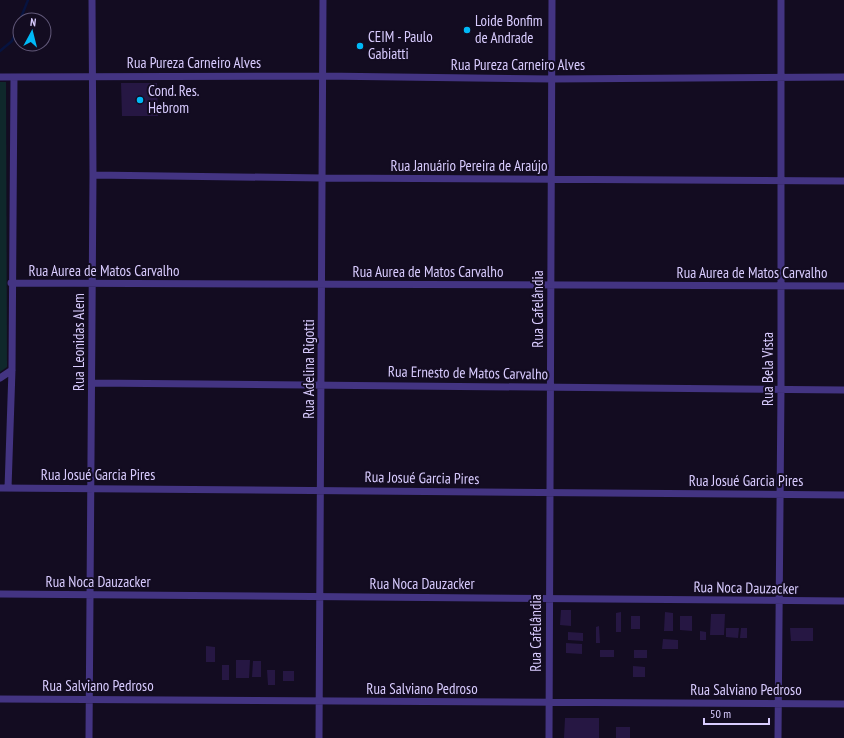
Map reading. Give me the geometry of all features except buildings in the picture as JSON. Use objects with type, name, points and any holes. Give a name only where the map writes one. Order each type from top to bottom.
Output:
[{"type":"street","name":"Rua Leonidas Alem","points":[[89,738],[94,175],[92,0]]},
{"type":"street","name":"Rua Adelina Rigotti","points":[[319,738],[323,0]]},
{"type":"street","name":"Rua Cafelândia","points":[[549,738],[552,0]]},
{"type":"street","name":"Rua Bela Vista","points":[[778,738],[782,181],[781,0]]},
{"type":"street","name":"Rua Pureza Carneiro Alves","points":[[0,77],[323,76],[552,79],[844,77]]},
{"type":"street","points":[[8,488],[12,370],[11,283],[14,77]]},
{"type":"street","name":"Rua Januário Pereira de Araújo","points":[[94,175],[323,178],[782,181],[844,180]]},
{"type":"street","name":"Rua Aurea de Matos Carvalho","points":[[11,283],[781,287],[844,286]]},
{"type":"street","points":[[0,378],[12,370]]},
{"type":"street","name":"Rua Ernesto de Matos Carvalho","points":[[92,383],[844,390]]},
{"type":"street","name":"Rua Josué Garcia Pires","points":[[0,488],[844,495]]},
{"type":"street","name":"Rua Noca Dauzacker","points":[[0,594],[550,598],[780,602],[844,601]]},
{"type":"street","name":"Rua Salviano Pedroso","points":[[0,699],[319,702],[549,701],[844,704]]},
{"type":"green space","points":[[0,82],[6,82],[7,367],[0,372]]},
{"type":"waterway","points":[[23,12],[28,0]]},
{"type":"waterway","points":[[0,51],[12,41]]},
{"type":"place","name":"Loide Bonfim de Andrade","points":[[467,30]]},
{"type":"place","name":"CEIM - Paulo Gabiatti","points":[[360,46]]},
{"type":"place","name":"Cond. Res. Hebrom","points":[[140,100]]}]
